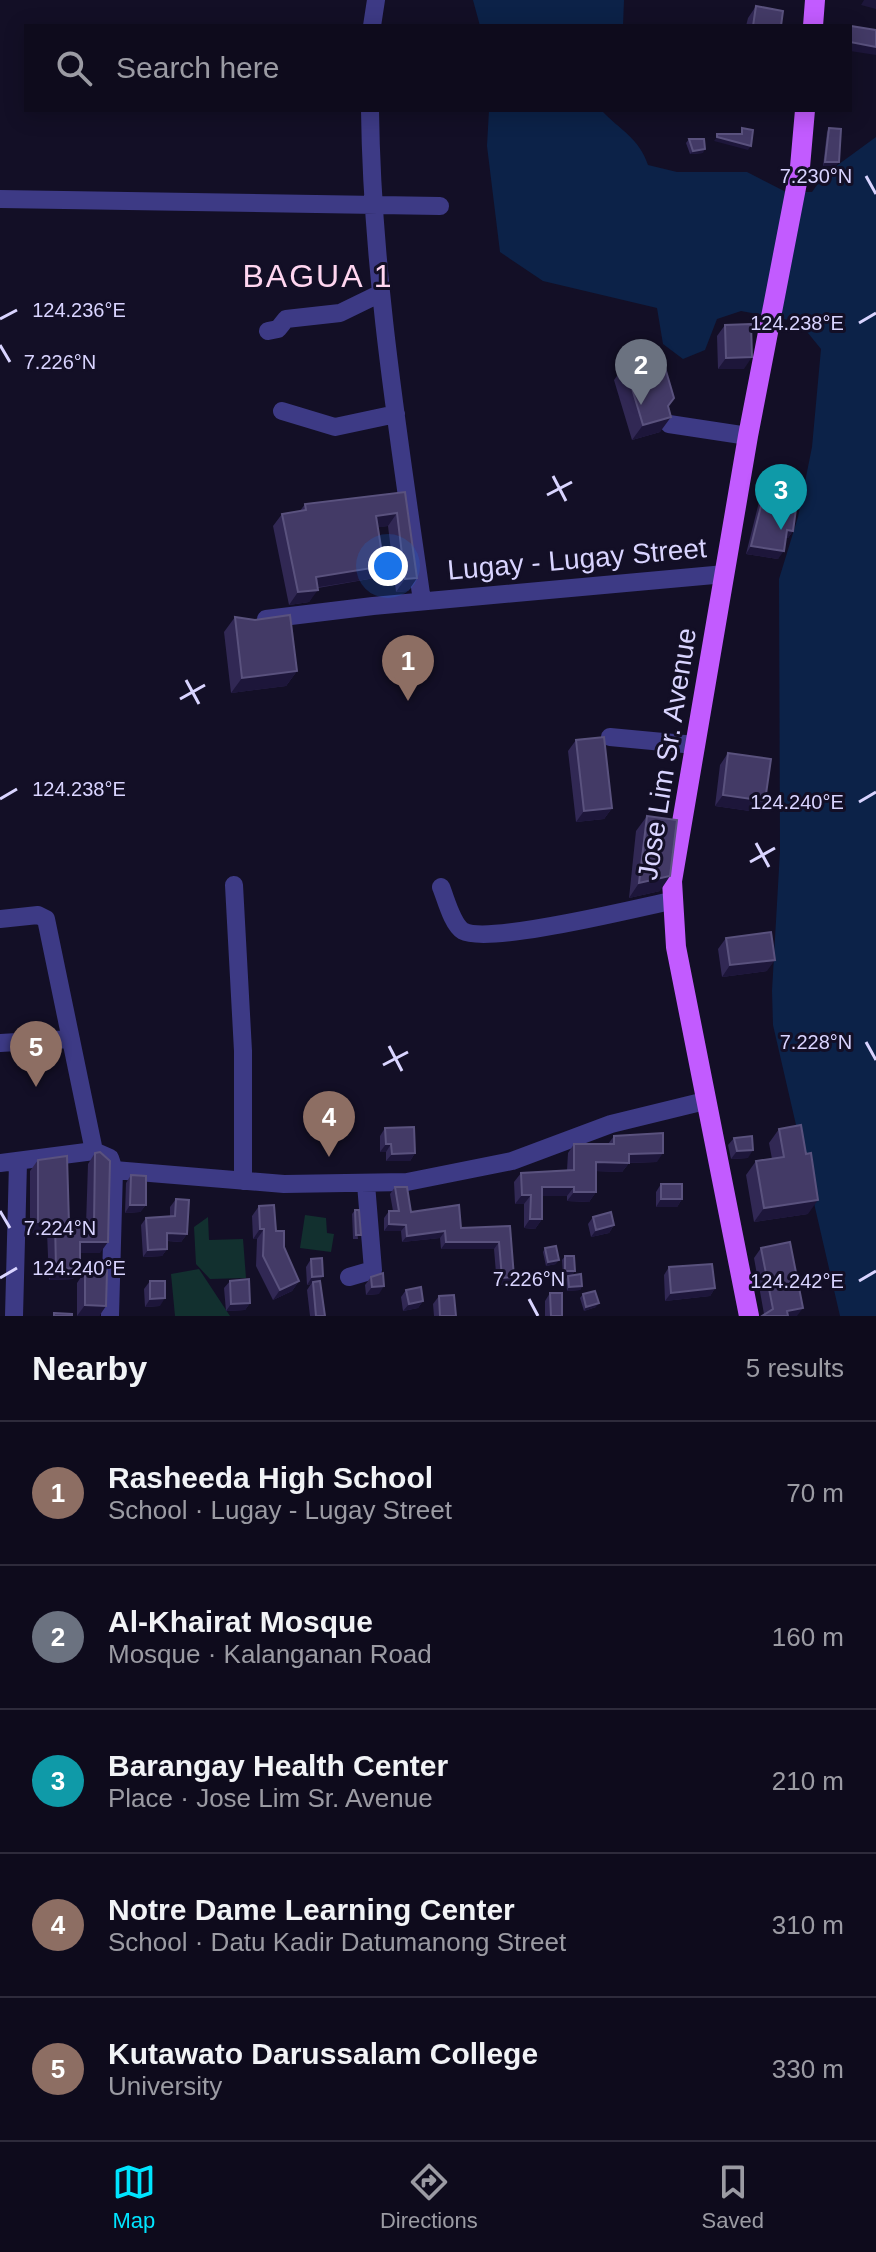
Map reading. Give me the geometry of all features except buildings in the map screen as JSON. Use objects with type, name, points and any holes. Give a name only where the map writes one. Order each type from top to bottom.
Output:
[{"type":"main road","points":[[813,24],[815,0]]},
{"type":"main road","name":"Jose Lim Sr. Avenue","points":[[749,1316],[705,1101],[671,901],[674,856],[748,436],[800,167],[805,112]]},
{"type":"street","points":[[372,24],[376,0]]},
{"type":"street","points":[[370,112],[371,206],[379,294],[422,601]]},
{"type":"street","points":[[0,199],[440,206]]},
{"type":"street","points":[[268,331],[278,329],[286,319],[354,309],[379,294]]},
{"type":"street","points":[[282,411],[335,427],[396,414]]},
{"type":"street","points":[[669,424],[748,436]]},
{"type":"street","name":"Lugay - Lugay Street","points":[[243,623],[422,601],[725,574]]},
{"type":"street","points":[[610,737],[695,745]]},
{"type":"street","points":[[234,885],[243,1051],[243,1181]]},
{"type":"street","points":[[441,887],[459,927],[470,933],[518,931],[671,901]]},
{"type":"street","points":[[0,919],[38,915],[46,919],[94,1151]]},
{"type":"street","points":[[0,1043],[71,1039]]},
{"type":"street","points":[[114,1170],[243,1181],[407,1182],[512,1161],[611,1124],[705,1101]]},
{"type":"street","points":[[14,1316],[9,1163],[94,1151],[110,1158],[114,1170],[110,1316]]},
{"type":"street","points":[[349,1277],[373,1270],[366,1184]]},
{"type":"green space","points":[[305,1215],[326,1218],[327,1233],[334,1234],[331,1252],[300,1248]]},
{"type":"green space","points":[[208,1217],[209,1240],[243,1239],[246,1278],[210,1279],[196,1264],[194,1227]]},
{"type":"green space","points":[[199,1269],[230,1316],[175,1316],[171,1274]]},
{"type":"water","points":[[473,0],[624,0],[623,24],[479,24]]},
{"type":"water","points":[[489,112],[603,112],[634,141],[648,165],[677,172],[747,172],[786,192],[812,192],[824,175],[876,137],[876,1316],[840,1316],[773,1025],[780,851],[779,579],[798,517],[812,447],[821,349],[799,322],[741,311],[717,319],[705,350],[683,359],[663,344],[657,308],[543,281],[500,252],[487,146]]},
{"type":"place","name":"Al-Khairat Mosque","points":[[641,405]]},
{"type":"place","name":"Barangay Health Center","points":[[781,530]]},
{"type":"place","name":"Rasheeda High School","points":[[408,701]]},
{"type":"place","name":"Kutawato Darussalam College","points":[[36,1087]]},
{"type":"place","name":"Notre Dame Learning Center","points":[[329,1157]]},
{"type":"district","name":"BAGUA 1","points":[[318,276]]}]
